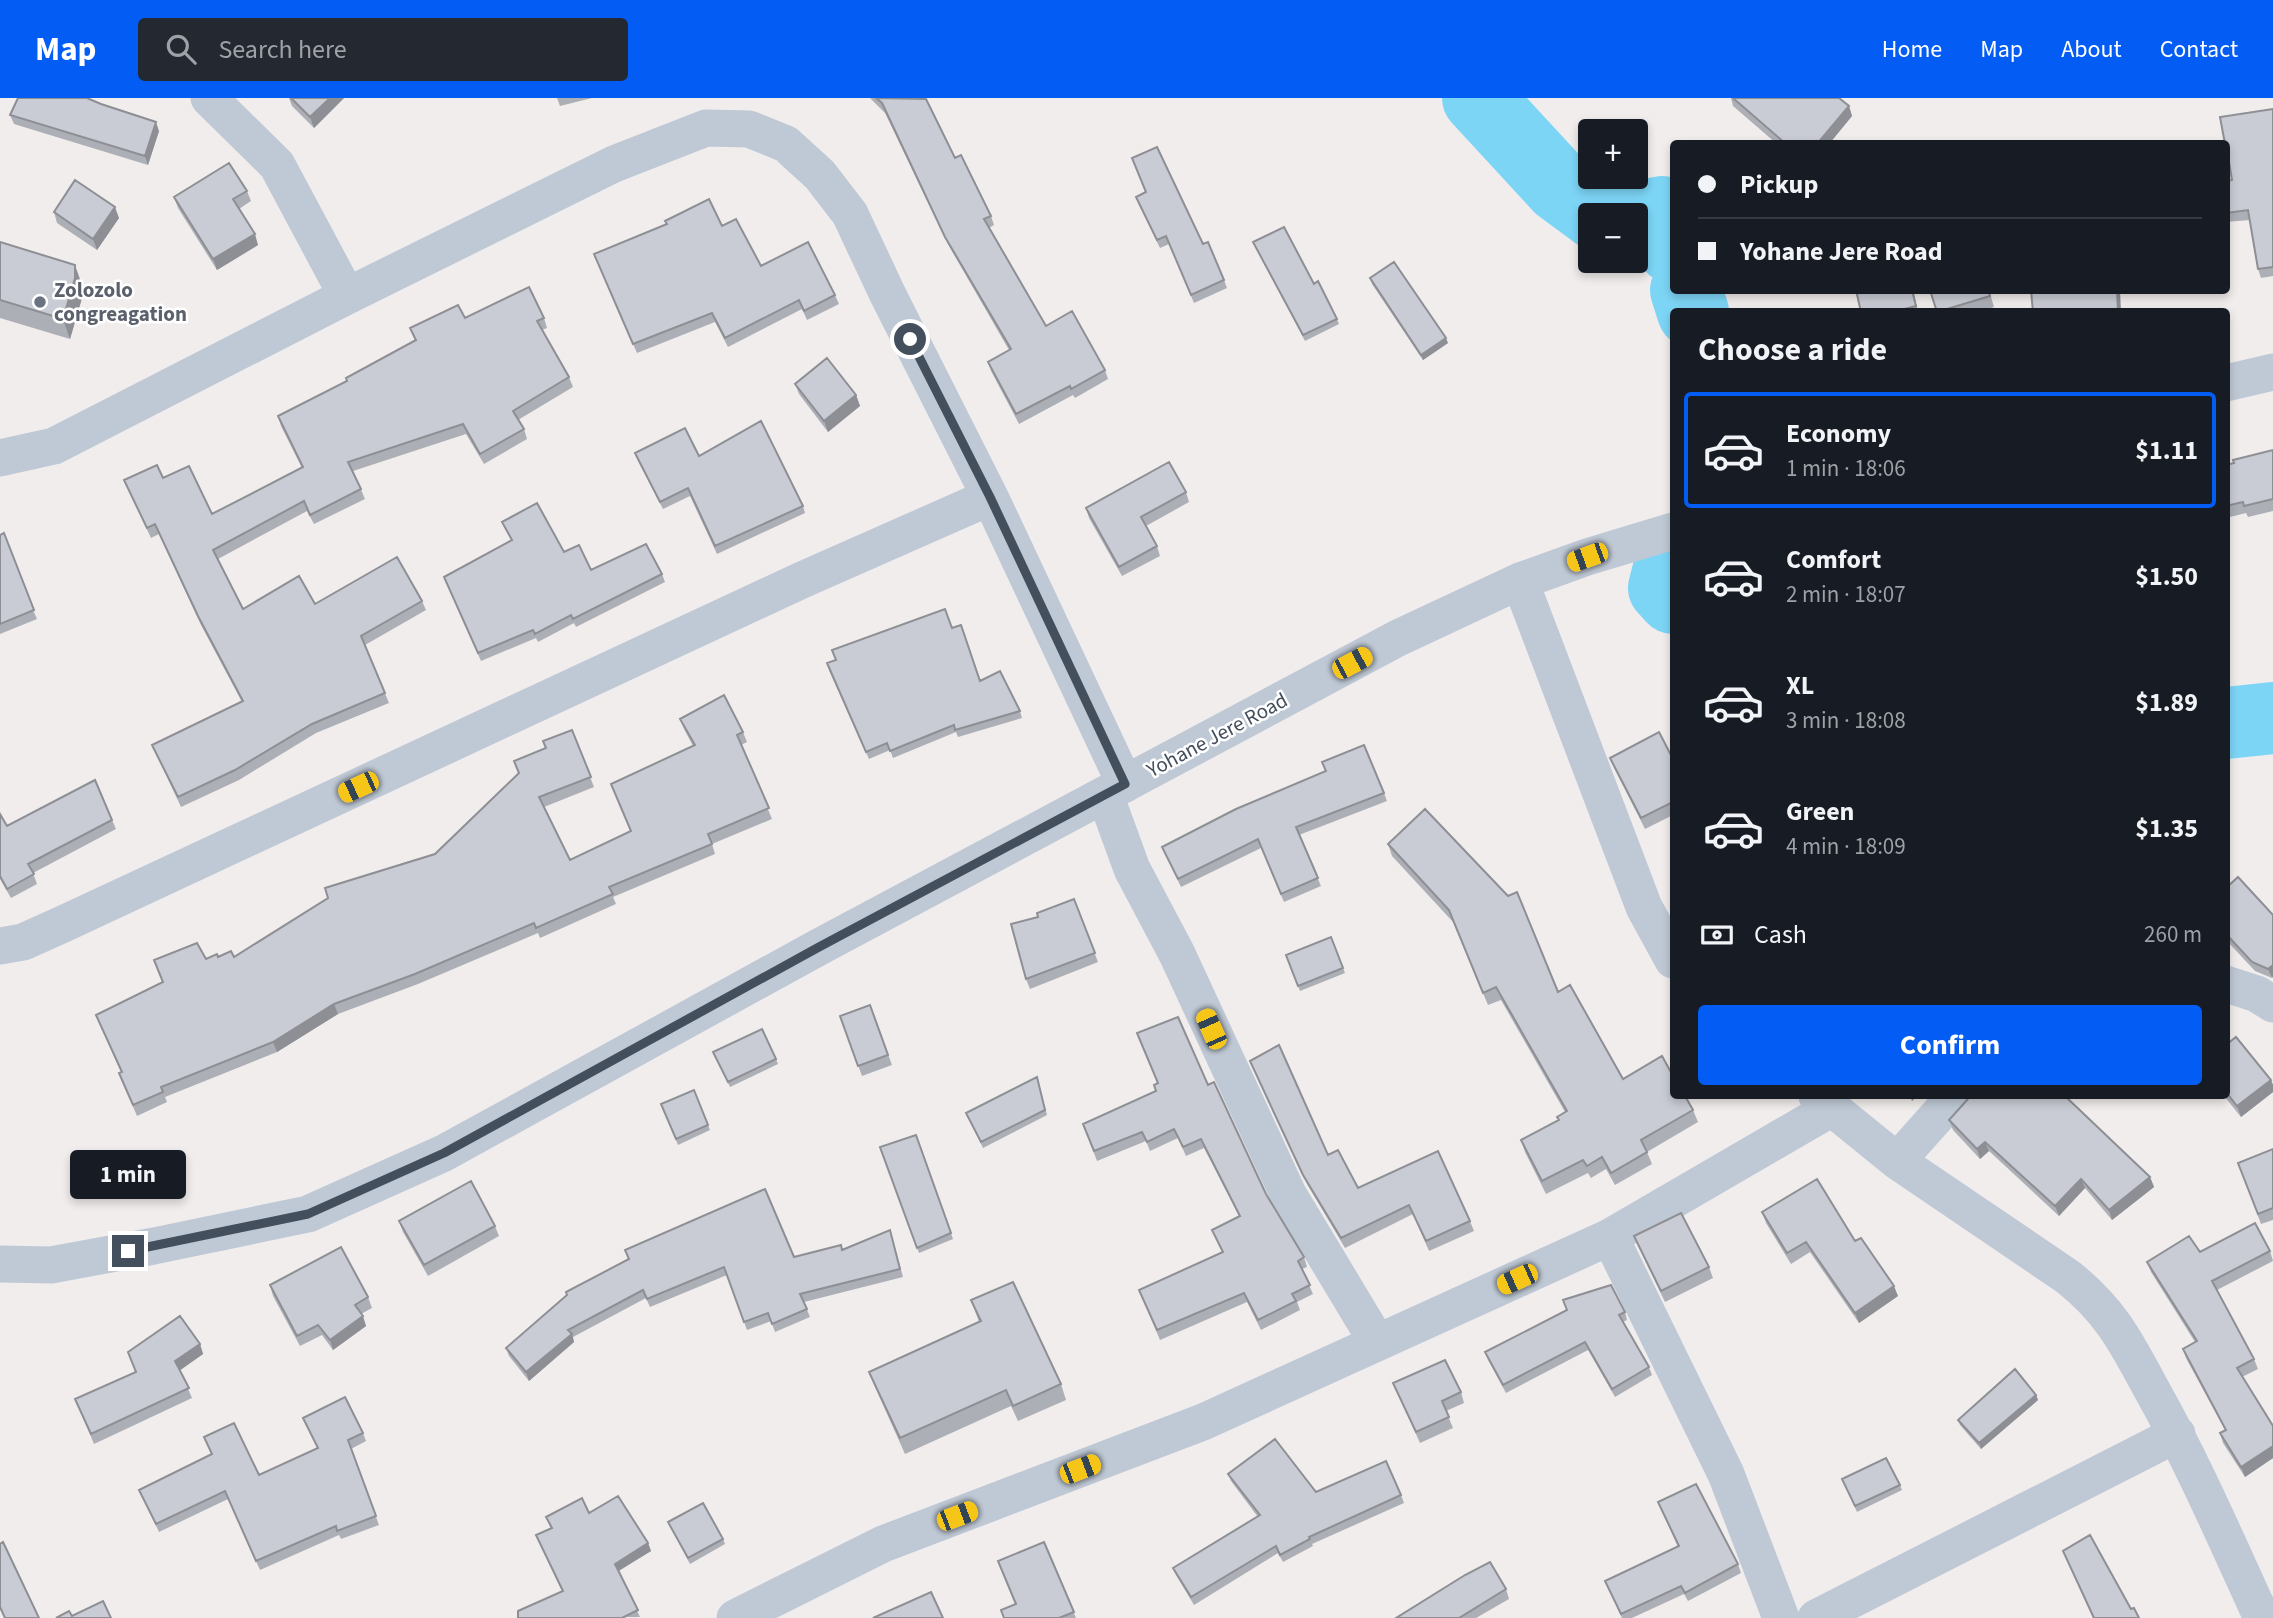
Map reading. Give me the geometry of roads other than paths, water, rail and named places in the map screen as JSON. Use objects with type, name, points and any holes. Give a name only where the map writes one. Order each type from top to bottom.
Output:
[{"type":"street","points":[[209,98],[277,165],[347,296]]},
{"type":"street","points":[[0,457],[54,446],[347,296],[614,164],[706,128],[749,129],[786,144],[820,175],[850,214],[990,497],[1115,789],[1132,869],[1177,954],[1287,1194],[1377,1342]]},
{"type":"street","points":[[2230,382],[2273,372]]},
{"type":"street","points":[[0,946],[23,942],[61,925],[802,580],[990,497]]},
{"type":"street","name":"Yohane Jere Road","points":[[0,1264],[51,1265],[308,1214],[444,1153],[819,947],[1398,638],[1520,581],[1670,532]]},
{"type":"street","points":[[1520,581],[1644,907],[1670,955]]},
{"type":"street","points":[[2230,985],[2257,993],[2273,1004]]},
{"type":"street","points":[[1897,1161],[1952,1099]]},
{"type":"street","points":[[735,1618],[883,1544],[1203,1422],[1610,1237],[1824,1102],[1897,1161],[2068,1277],[2090,1294],[2115,1322],[2177,1434],[2262,1618]]},
{"type":"street","points":[[1610,1237],[1726,1474],[1781,1618]]},
{"type":"street","points":[[1816,1618],[2177,1434]]},
{"type":"waterway","points":[[1478,98],[1560,187],[1582,203]]},
{"type":"waterway","points":[[1648,215],[1662,212],[1670,238]]},
{"type":"waterway","points":[[1687,294],[1692,308]]},
{"type":"waterway","points":[[1670,565],[1664,588],[1670,595]]},
{"type":"waterway","points":[[2230,723],[2273,718]]},
{"type":"place","name":"Zolozolo congreagation","points":[[40,302]]}]
